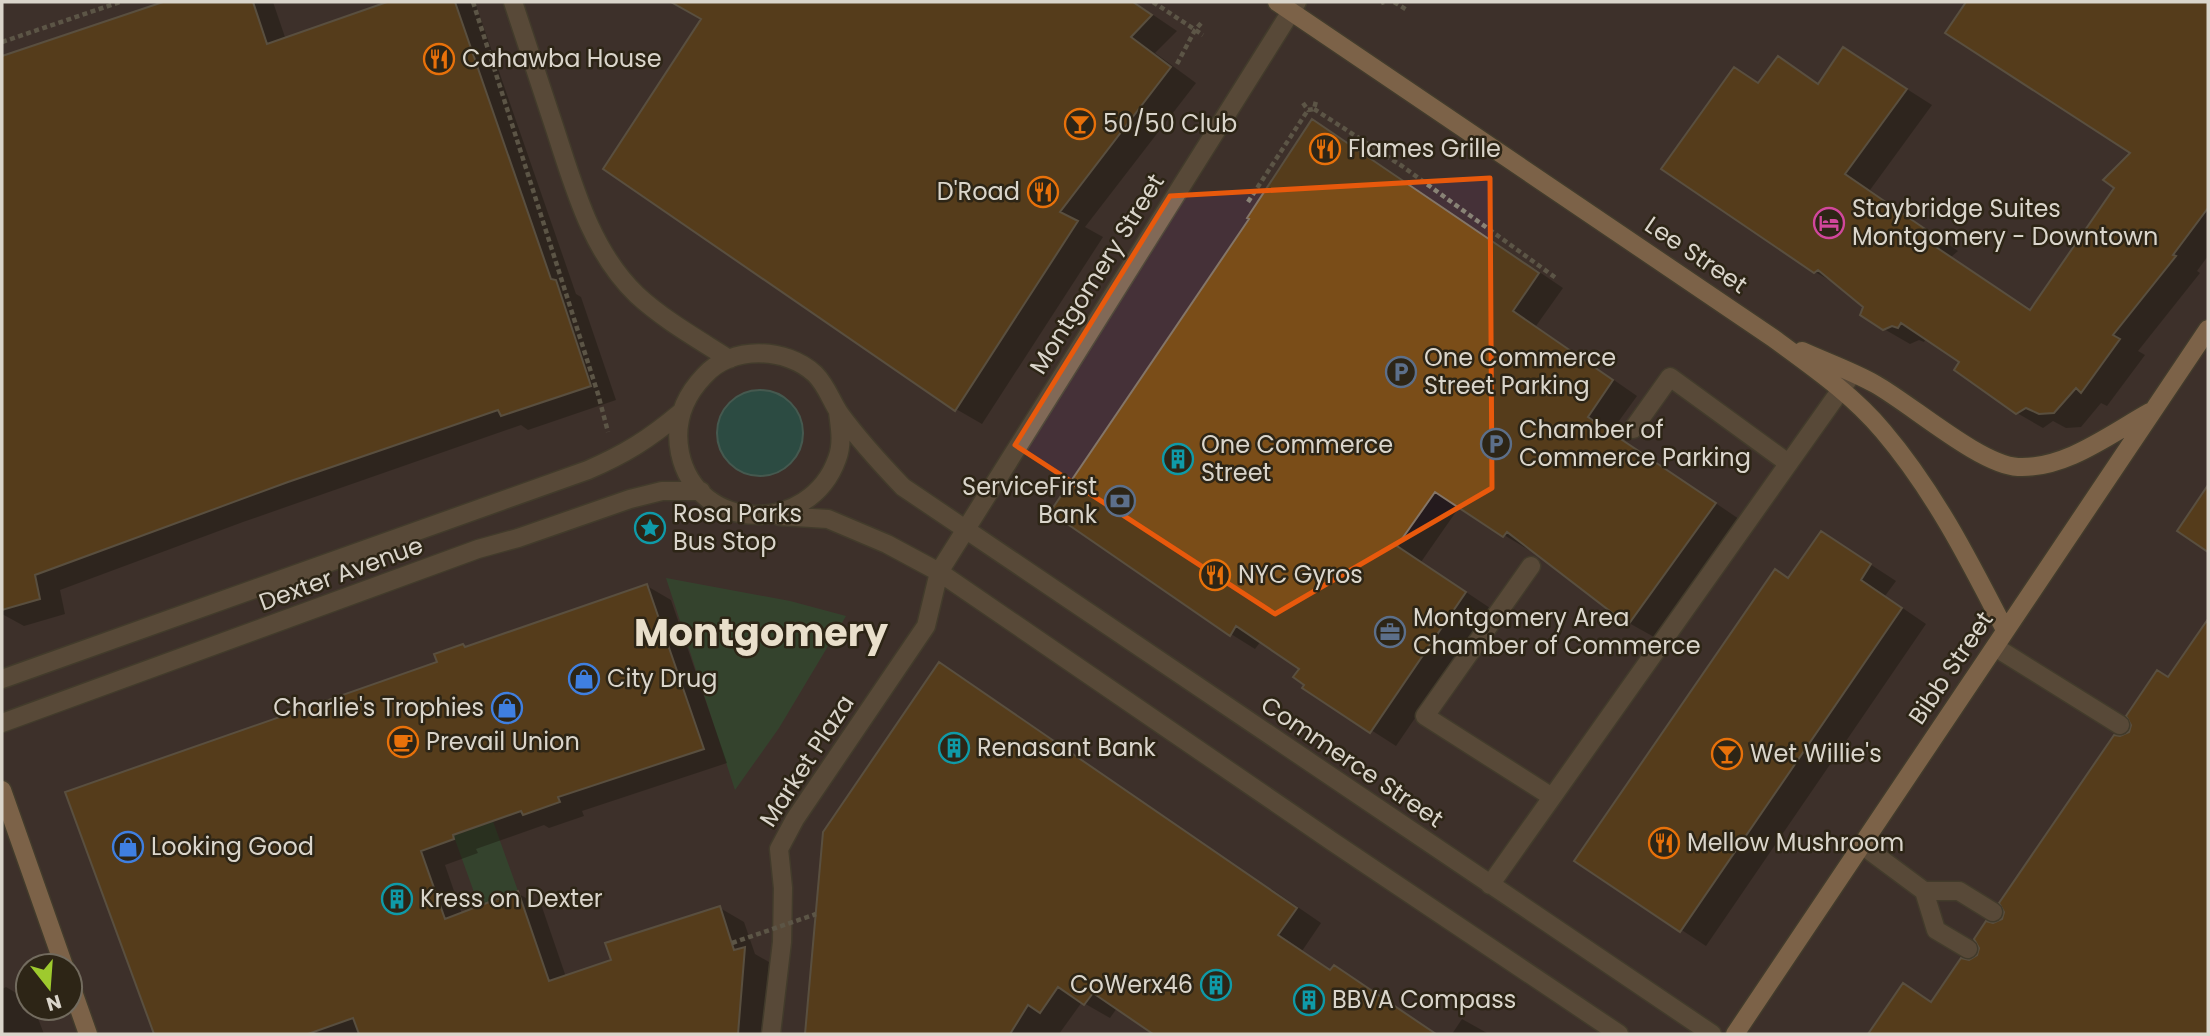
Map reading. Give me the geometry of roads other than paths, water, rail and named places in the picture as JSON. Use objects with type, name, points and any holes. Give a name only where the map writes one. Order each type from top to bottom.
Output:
[{"type":"main road","name":"Lee Street","points":[[1288,5],[1773,338],[1840,390],[1881,429],[1920,479],[1948,521],[2006,630]]},
{"type":"main road","name":"Bibb Street","points":[[1735,1034],[2208,329]]},
{"type":"main road","points":[[1773,338],[1875,384],[1983,454],[2017,467],[2065,459],[2155,409]]},
{"type":"main road","points":[[2,790],[59,952]]},
{"type":"street","points":[[513,2],[575,190],[597,241],[616,271],[636,294],[662,315],[729,359]]},
{"type":"street","name":"Montgomery Street","points":[[939,572],[1288,5]]},
{"type":"street","points":[[773,515],[794,508],[814,496],[828,478],[838,457],[841,435],[838,412],[829,391],[814,374],[796,361],[774,354],[751,354],[729,359],[707,372],[690,390],[680,413],[677,438],[682,463],[693,482],[708,499],[728,510],[750,516],[828,519],[887,544],[939,572],[1619,1034]]},
{"type":"street","points":[[1490,885],[1852,374]]},
{"type":"street","points":[[1633,429],[1670,377],[1788,463]]},
{"type":"street","name":"Commerce Street","points":[[838,412],[903,487],[1712,1034]]},
{"type":"street","name":"Dexter Avenue","points":[[2,679],[588,470],[625,453],[655,434],[680,413]]},
{"type":"street","name":"Dexter Avenue","points":[[2,723],[478,549],[519,538],[630,499],[662,491],[701,491]]},
{"type":"street","points":[[1531,566],[1425,716],[1552,797]]},
{"type":"street","name":"Market Plaza","points":[[771,1034],[782,942],[783,888],[779,849],[795,819],[926,626],[939,572]]},
{"type":"street","points":[[1995,647],[2120,725]]},
{"type":"street","points":[[1862,845],[1924,891],[1936,930],[1968,949]]},
{"type":"street","points":[[1924,891],[1959,891],[1993,912]]},
{"type":"water","points":[[760,390],[784,397],[796,409],[803,433],[796,457],[784,469],[760,476],[736,469],[724,457],[717,433],[724,409],[736,397]]},
{"type":"place","name":"Cahawba House","points":[[439,59]]},
{"type":"place","name":"50/50 Club","points":[[1080,124]]},
{"type":"place","name":"Flames Grille","points":[[1325,149]]},
{"type":"place","name":"D'Road","points":[[1043,192]]},
{"type":"place","name":"Staybridge Suites Montgomery - Downtown","points":[[1829,223]]},
{"type":"place","name":"One Commerce Street Parking","points":[[1401,372]]},
{"type":"place","name":"Chamber of Commerce Parking","points":[[1496,444]]},
{"type":"place","name":"One Commerce Street","points":[[1178,459]]},
{"type":"place","name":"ServiceFirst Bank","points":[[1120,501]]},
{"type":"place","name":"Rosa Parks Bus Stop","points":[[650,528]]},
{"type":"place","name":"NYC Gyros","points":[[1215,575]]},
{"type":"place","name":"Montgomery Area Chamber of Commerce","points":[[1390,632]]},
{"type":"place","name":"City Drug","points":[[584,679]]},
{"type":"place","name":"Charlie's Trophies","points":[[507,708]]},
{"type":"place","name":"Prevail Union","points":[[403,742]]},
{"type":"place","name":"Renasant Bank","points":[[954,748]]},
{"type":"place","name":"Wet Willie's","points":[[1727,754]]},
{"type":"place","name":"Mellow Mushroom","points":[[1664,843]]},
{"type":"place","name":"Looking Good","points":[[128,847]]},
{"type":"place","name":"Kress on Dexter","points":[[397,899]]},
{"type":"place","name":"CoWerx46","points":[[1216,985]]},
{"type":"place","name":"BBVA Compass","points":[[1309,1000]]},
{"type":"district","name":"Montgomery","points":[[761,633]]}]
